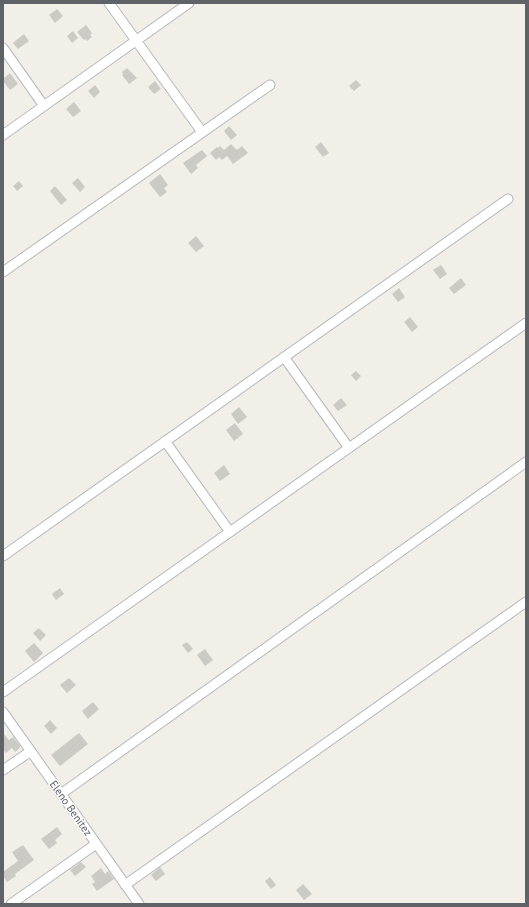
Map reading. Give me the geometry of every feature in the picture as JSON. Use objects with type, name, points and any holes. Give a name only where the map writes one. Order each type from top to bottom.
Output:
[{"type":"street","points":[[110,3],[202,132]]},
{"type":"street","points":[[3,135],[189,3]]},
{"type":"street","points":[[3,48],[44,106]]},
{"type":"street","points":[[3,272],[270,85]]},
{"type":"street","points":[[3,556],[508,199]]},
{"type":"street","points":[[3,692],[526,323]]},
{"type":"street","points":[[284,357],[349,448]]},
{"type":"street","points":[[165,441],[230,532]]},
{"type":"street","points":[[61,794],[526,462]]},
{"type":"street","points":[[125,885],[526,602]]},
{"type":"street","name":"Eleno Benitez","points":[[3,712],[139,904]]},
{"type":"street","points":[[3,770],[31,751]]},
{"type":"street","points":[[11,904],[96,844]]},
{"type":"building","points":[[57,9],[63,16],[55,23],[49,15]]},
{"type":"building","points":[[86,25],[92,33],[90,35],[92,37],[87,41],[85,39],[84,40],[77,32]]},
{"type":"building","points":[[73,31],[78,38],[72,43],[67,36]]},
{"type":"building","points":[[24,34],[29,41],[18,49],[13,43]]},
{"type":"building","points":[[127,68],[137,78],[129,84],[122,75],[122,72]]},
{"type":"building","points":[[10,73],[18,84],[10,90],[3,79]]},
{"type":"building","points":[[356,80],[361,85],[354,91],[349,86]]},
{"type":"building","points":[[155,81],[161,89],[154,94],[148,87]]},
{"type":"building","points":[[95,85],[100,92],[94,98],[88,91]]},
{"type":"building","points":[[74,102],[81,111],[73,117],[66,109]]},
{"type":"building","points":[[229,126],[237,135],[231,140],[224,131]]},
{"type":"building","points":[[321,142],[329,153],[323,157],[315,147]]},
{"type":"building","points":[[231,144],[237,150],[242,146],[248,153],[233,164],[227,156],[222,160],[219,157],[216,160],[210,153],[220,146],[224,150]]},
{"type":"building","points":[[202,150],[207,156],[196,165],[198,168],[191,174],[183,163]]},
{"type":"building","points":[[160,174],[168,185],[164,188],[167,192],[160,197],[149,183]]},
{"type":"building","points":[[78,178],[85,187],[80,192],[72,183]]},
{"type":"building","points":[[19,181],[23,186],[17,191],[13,186]]},
{"type":"building","points":[[55,186],[67,200],[61,205],[50,191]]},
{"type":"building","points":[[196,236],[204,246],[196,252],[188,243]]},
{"type":"building","points":[[441,265],[447,274],[440,279],[433,270]]},
{"type":"building","points":[[461,278],[466,285],[454,294],[449,288]]},
{"type":"building","points":[[399,288],[405,297],[398,302],[392,294]]},
{"type":"building","points":[[410,317],[418,327],[412,332],[404,322]]},
{"type":"building","points":[[356,371],[361,376],[356,381],[351,375]]},
{"type":"building","points":[[341,398],[347,405],[338,411],[333,405]]},
{"type":"building","points":[[239,407],[247,417],[238,424],[231,414]]},
{"type":"building","points":[[235,423],[243,434],[234,441],[226,430]]},
{"type":"building","points":[[224,465],[230,474],[220,481],[214,473]]},
{"type":"building","points":[[60,588],[64,594],[56,600],[52,594]]},
{"type":"building","points":[[39,628],[46,635],[40,641],[33,633]]},
{"type":"building","points":[[187,642],[193,649],[188,653],[182,645]]},
{"type":"building","points":[[34,643],[43,653],[34,662],[25,651]]},
{"type":"building","points":[[205,649],[213,660],[205,666],[197,655]]},
{"type":"building","points":[[69,678],[76,685],[67,693],[60,685]]},
{"type":"building","points":[[93,702],[99,709],[88,719],[82,711]]},
{"type":"building","points":[[50,720],[57,728],[51,734],[44,726]]},
{"type":"building","points":[[3,733],[9,740],[13,737],[20,746],[19,749],[15,752],[12,748],[6,753],[3,749]]},
{"type":"building","points":[[79,733],[88,744],[60,766],[51,755]]},
{"type":"building","points":[[57,827],[62,834],[55,840],[57,843],[49,849],[41,839]]},
{"type":"building","points":[[23,845],[34,860],[7,882],[3,876],[3,872],[18,861],[12,852]]},
{"type":"building","points":[[81,862],[86,867],[75,876],[70,870]]},
{"type":"building","points":[[160,867],[165,874],[156,881],[151,875]]},
{"type":"building","points":[[101,868],[105,874],[108,871],[114,879],[97,891],[92,884],[95,882],[91,876]]},
{"type":"building","points":[[270,877],[276,885],[271,889],[265,881]]},
{"type":"building","points":[[303,884],[312,894],[304,900],[296,890]]}]
